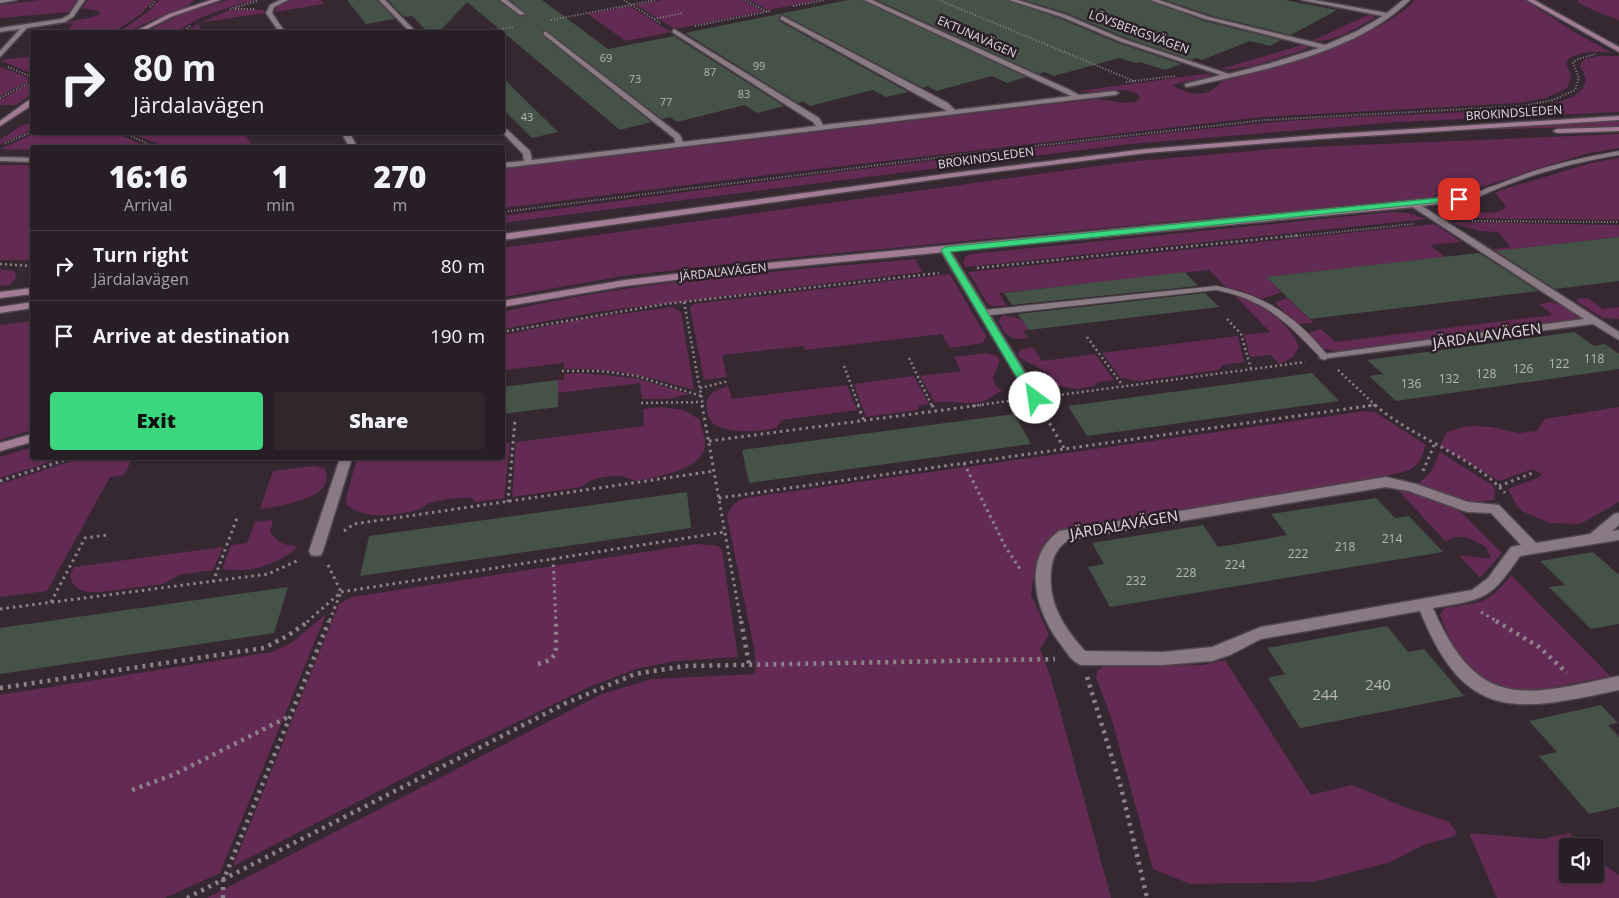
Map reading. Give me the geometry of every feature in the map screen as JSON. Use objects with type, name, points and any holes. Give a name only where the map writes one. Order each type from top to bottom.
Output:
[{"type":"main road","points":[[142,30],[171,15],[217,0]]},
{"type":"main road","points":[[1530,0],[1619,50]]},
{"type":"main road","points":[[1538,0],[1594,37]]},
{"type":"main road","points":[[0,124],[30,103]]},
{"type":"main road","name":"BROKINDSLEDEN","points":[[505,236],[1128,153],[1244,143],[1619,118]]},
{"type":"main road","name":"BROKINDSLEDEN","points":[[1410,132],[1619,129]]},
{"type":"main road","name":"JÄRDALAVÄGEN","points":[[505,303],[625,282],[1474,197]]},
{"type":"main road","points":[[0,295],[30,291]]},
{"type":"main road","points":[[0,310],[30,305]]},
{"type":"main road","points":[[0,448],[30,439]]},
{"type":"street","points":[[0,1],[14,0]]},
{"type":"street","points":[[0,30],[63,21],[71,16],[82,0]]},
{"type":"street","points":[[281,30],[269,13],[269,9],[285,0]]},
{"type":"street","points":[[382,0],[411,30]]},
{"type":"street","points":[[504,0],[522,14]]},
{"type":"street","name":"EKTUNAVÄGEN","points":[[867,0],[1066,90],[1077,97]]},
{"type":"street","name":"LÖVSBERGSVÄGEN","points":[[1012,0],[1064,16],[1121,40],[1229,76]]},
{"type":"street","points":[[1153,0],[1207,18],[1324,47]]},
{"type":"street","points":[[1304,0],[1388,16]]},
{"type":"street","points":[[1187,85],[1229,76],[1324,47],[1388,16],[1407,0]]},
{"type":"street","points":[[782,18],[945,104],[954,113]]},
{"type":"street","points":[[0,56],[24,28]]},
{"type":"street","points":[[674,31],[816,120],[822,129]]},
{"type":"street","points":[[545,33],[677,136],[680,146]]},
{"type":"street","points":[[505,166],[1115,93]]},
{"type":"street","points":[[505,130],[527,153],[528,163]]},
{"type":"street","points":[[0,160],[30,160]]},
{"type":"street","points":[[1414,204],[1619,337]]},
{"type":"street","points":[[945,250],[1035,398]]},
{"type":"street","name":"JÄRDALAVÄGEN","points":[[1326,357],[1599,323],[1619,323]]},
{"type":"street","points":[[316,551],[345,460]]},
{"type":"street","name":"JÄRDALAVÄGEN","points":[[1081,658],[1063,638],[1048,612],[1041,582],[1049,549],[1055,541],[1064,535],[1386,482],[1404,484],[1467,507],[1494,508]]},
{"type":"street","points":[[1494,508],[1533,548]]},
{"type":"street","points":[[1593,539],[1619,518]]},
{"type":"street","points":[[1081,658],[1187,658],[1214,654],[1245,638],[1261,633],[1475,595],[1486,590],[1516,551],[1619,535]]},
{"type":"street","points":[[1424,604],[1444,648],[1458,668],[1475,684],[1484,689],[1511,699],[1529,699],[1619,683]]},
{"type":"lane","points":[[1474,197],[1492,188],[1556,168],[1597,156],[1619,153]]},
{"type":"lane","points":[[983,313],[1216,288],[1239,292],[1266,303],[1326,357]]},
{"type":"path","points":[[624,0],[674,31],[767,11],[745,0]]},
{"type":"path","points":[[543,21],[656,0]]},
{"type":"path","points":[[939,0],[1135,81]]},
{"type":"path","points":[[232,8],[269,9]]},
{"type":"path","points":[[493,30],[516,26]]},
{"type":"path","points":[[8,67],[30,76]]},
{"type":"path","points":[[0,98],[30,81]]},
{"type":"path","points":[[0,145],[30,133]]},
{"type":"path","points":[[129,135],[150,145]]},
{"type":"path","points":[[505,331],[584,316],[684,302],[957,270],[1440,221],[1619,222]]},
{"type":"path","points":[[0,264],[30,266]]},
{"type":"path","points":[[684,302],[749,664]]},
{"type":"path","points":[[1227,319],[1240,334],[1250,369]]},
{"type":"path","points":[[1087,337],[1124,387]]},
{"type":"path","points":[[1326,357],[1374,405],[1401,425],[1499,486],[1508,498],[1508,502],[1494,508]]},
{"type":"path","points":[[908,358],[935,411]]},
{"type":"path","points":[[844,366],[864,421]]},
{"type":"path","points":[[562,371],[601,371],[637,376],[701,396]]},
{"type":"path","points":[[700,388],[729,381]]},
{"type":"path","points":[[1035,398],[1064,448]]},
{"type":"path","points":[[641,403],[702,402]]},
{"type":"path","points":[[719,498],[1374,405]]},
{"type":"path","points":[[508,502],[515,420]]},
{"type":"path","points":[[1404,484],[1425,470],[1434,445]]},
{"type":"path","points":[[0,481],[65,460]]},
{"type":"path","points":[[964,463],[1005,546],[1027,579]]},
{"type":"path","points":[[0,609],[268,574],[316,551],[354,524],[714,471]]},
{"type":"path","points":[[1499,486],[1535,472]]},
{"type":"path","points":[[213,582],[237,518]]},
{"type":"path","points":[[0,688],[264,648],[286,639],[304,626],[341,592],[725,532]]},
{"type":"path","points":[[50,602],[85,538],[107,535]]},
{"type":"path","points":[[223,898],[223,881],[341,592],[332,569],[316,551]]},
{"type":"path","points":[[538,664],[556,656],[557,650],[553,558]]},
{"type":"path","points":[[1457,598],[1539,647],[1560,664],[1583,690]]},
{"type":"path","points":[[187,898],[566,703],[635,674],[661,669],[749,664],[1081,658],[1109,741],[1138,854],[1147,898]]},
{"type":"path","points":[[132,790],[175,774],[290,716]]},
{"type":"shaded area","points":[[40,0],[77,0],[69,12],[0,18],[0,5]]},
{"type":"shaded area","points":[[88,0],[154,0],[142,13],[117,30],[68,30],[73,23],[50,25],[89,18],[100,14],[99,11],[82,8]]},
{"type":"shaded area","points":[[159,0],[195,0],[189,5],[133,30],[122,30],[149,11]]},
{"type":"shaded area","points":[[228,0],[257,0],[205,16],[181,30],[150,30],[181,14]]},
{"type":"shaded area","points":[[292,0],[321,0],[324,4],[275,12],[277,7]]},
{"type":"shaded area","points":[[662,0],[742,0],[763,11],[675,29],[636,5]]},
{"type":"shaded area","points":[[749,0],[820,0],[768,10]]},
{"type":"shaded area","points":[[1415,0],[1525,0],[1576,33],[1611,52],[1586,52],[1574,55],[1566,62],[1571,77],[1567,88],[1546,98],[1517,103],[1261,117],[505,208],[505,169],[1096,99],[1127,103],[1136,102],[1140,98],[1138,94],[1131,91],[1079,91],[1212,73],[1208,77],[1174,84],[1174,86],[1186,92],[1205,93],[1211,91],[1221,82],[1318,53],[1356,38],[1391,19]]},
{"type":"shaded area","points":[[1579,0],[1619,0],[1619,20],[1577,2]]},
{"type":"shaded area","points":[[630,6],[671,32],[626,41],[588,14]]},
{"type":"shaded area","points":[[229,10],[264,10],[264,13],[201,22]]},
{"type":"shaded area","points":[[1370,14],[1375,17],[1345,34],[1329,40],[1312,41]]},
{"type":"shaded area","points":[[198,24],[200,30],[188,30]]},
{"type":"shaded area","points":[[1306,44],[1308,48],[1263,63],[1241,68],[1220,69]]},
{"type":"shaded area","points":[[30,56],[30,73],[2,61]]},
{"type":"shaded area","points":[[1599,56],[1619,56],[1619,112],[1399,122],[1130,144],[505,223],[505,216],[1074,143],[1300,120],[1473,112],[1543,106],[1562,101],[1581,91],[1585,79],[1580,64],[1585,59]]},
{"type":"shaded area","points":[[0,67],[27,77],[29,81],[0,96]]},
{"type":"shaded area","points":[[30,83],[30,95],[16,105],[0,105],[0,100]]},
{"type":"shaded area","points":[[1619,121],[1619,126],[1465,130]]},
{"type":"shaded area","points":[[30,124],[30,131],[0,144],[0,140],[20,126]]},
{"type":"shaded area","points":[[1619,134],[1619,148],[1585,154],[1485,186],[1455,188],[1431,197],[755,261],[623,276],[505,297],[505,248],[1126,162],[1285,148]]},
{"type":"shaded area","points":[[31,135],[120,135],[143,145],[30,145],[30,150],[0,149]]},
{"type":"shaded area","points":[[135,135],[246,135],[251,145],[161,145]]},
{"type":"shaded area","points":[[1619,158],[1619,220],[1452,218],[1441,216],[1437,211],[1453,209],[1484,213],[1501,210],[1506,206],[1495,193],[1498,191],[1591,163]]},
{"type":"shaded area","points":[[0,165],[30,165],[30,260],[0,260]]},
{"type":"shaded area","points":[[1391,212],[1408,213],[1427,219],[965,267],[963,263],[966,256],[972,254]]},
{"type":"shaded area","points":[[1451,223],[1619,225],[1619,237],[1514,249],[1507,258],[1493,249],[1511,247],[1498,232],[1480,231]]},
{"type":"shaded area","points":[[1435,224],[1461,242],[1430,245],[1445,257],[1266,277],[1281,292],[1262,299],[1243,291],[1227,288],[1209,270],[999,293],[1007,306],[993,306],[988,304],[968,272]]},
{"type":"shaded area","points":[[915,259],[922,272],[603,311],[505,329],[505,312],[605,292],[760,273]]},
{"type":"shaded area","points":[[0,269],[15,271],[16,277],[10,285],[0,286]]},
{"type":"shaded area","points":[[950,274],[986,336],[983,343],[950,348],[942,334],[805,350],[804,346],[722,355],[727,377],[704,380],[690,308],[693,304]]},
{"type":"shaded area","points":[[1235,296],[1264,308],[1281,321],[1299,347],[1293,357],[1279,364],[1271,355],[1250,357],[1244,335],[1270,332]]},
{"type":"shaded area","points":[[1287,298],[1314,323],[1298,324],[1277,305],[1276,302]]},
{"type":"shaded area","points":[[1587,298],[1603,309],[1619,307],[1619,319],[1603,318],[1577,302],[1577,299]]},
{"type":"shaded area","points":[[1550,302],[1565,307],[1578,318],[1576,320],[1336,351],[1323,349],[1307,333],[1321,329],[1335,342],[1553,315],[1539,304]]},
{"type":"shaded area","points":[[673,307],[681,312],[694,390],[614,371],[564,369],[564,363],[505,370],[505,335],[583,319]]},
{"type":"shaded area","points":[[1003,315],[1021,319],[1029,330],[1023,331],[1028,338],[1016,339],[1009,336],[998,321]]},
{"type":"shaded area","points":[[30,321],[30,431],[0,440],[0,325]]},
{"type":"shaded area","points":[[1238,336],[1244,362],[1223,365],[1218,370],[1138,381],[1121,378],[1102,353]]},
{"type":"shaded area","points":[[1033,347],[1042,361],[1095,354],[1114,380],[1098,382],[1094,386],[1077,389],[1053,385],[1048,373],[1020,358],[1018,354],[1020,350]]},
{"type":"shaded area","points":[[987,353],[997,356],[1000,360],[993,378],[995,385],[1002,391],[979,402],[935,403],[920,376],[961,371],[954,357]]},
{"type":"shaded area","points":[[582,373],[635,378],[689,394],[668,399],[642,399],[640,383],[558,393],[558,380],[564,380],[564,374]]},
{"type":"shaded area","points":[[914,376],[929,404],[920,405],[917,410],[866,417],[854,384]]},
{"type":"shaded area","points":[[847,385],[857,410],[782,420],[776,428],[751,431],[726,429],[712,423],[707,410],[707,401],[711,394],[728,386],[732,399]]},
{"type":"shaded area","points":[[662,407],[684,410],[700,420],[705,440],[703,452],[697,460],[688,466],[665,475],[643,480],[634,481],[629,478],[607,476],[592,480],[582,487],[512,497],[516,442],[644,426],[643,409]]},
{"type":"shaded area","points":[[1619,407],[1619,502],[1580,524],[1550,523],[1524,512],[1517,506],[1508,489],[1540,477],[1542,474],[1533,469],[1499,481],[1440,446],[1447,432],[1463,427],[1491,427],[1518,433],[1537,431],[1545,419]]},
{"type":"shaded area","points":[[1366,411],[1375,412],[1426,445],[1416,465],[1407,471],[1385,476],[1068,529],[1054,534],[1044,545],[1035,566],[1031,595],[1049,635],[1040,649],[1051,678],[1111,898],[207,898],[602,694],[652,679],[755,674],[755,653],[727,517],[733,505],[745,498]]},
{"type":"shaded area","points":[[505,443],[510,443],[504,498],[475,502],[472,498],[446,499],[428,504],[417,510],[399,514],[371,515],[354,510],[347,505],[346,498],[356,460],[505,460]]},
{"type":"shaded area","points":[[30,448],[30,460],[57,460],[0,478],[0,457]]},
{"type":"shaded area","points":[[1440,452],[1492,485],[1495,489],[1494,500],[1472,501],[1455,499],[1418,484],[1431,472]]},
{"type":"shaded area","points":[[75,460],[132,460],[124,475],[110,477],[47,591],[0,597],[0,484]]},
{"type":"shaded area","points":[[313,466],[324,468],[327,478],[324,487],[316,494],[292,503],[260,509],[273,471]]},
{"type":"shaded area","points":[[1397,489],[1459,510],[1502,553],[1480,578],[1459,555],[1491,559],[1486,547],[1471,539],[1461,537],[1456,537],[1446,542]]},
{"type":"shaded area","points":[[273,520],[270,532],[273,536],[282,543],[298,546],[282,558],[263,566],[242,570],[222,569],[231,545],[247,543],[255,522]]},
{"type":"shaded area","points":[[696,544],[718,546],[722,550],[738,657],[676,661],[639,668],[589,687],[433,763],[233,866],[339,604],[352,597]]},
{"type":"shaded area","points":[[223,547],[213,570],[179,575],[163,584],[86,592],[73,584],[70,575],[74,567]]},
{"type":"shaded area","points":[[1511,575],[1610,676],[1517,694],[1497,689],[1470,668],[1455,652],[1440,615],[1444,608],[1482,601],[1503,585]]},
{"type":"shaded area","points":[[326,614],[220,873],[165,898],[0,898],[0,695],[272,652],[291,643]]},
{"type":"shaded area","points":[[1225,660],[1311,795],[1352,785],[1407,808],[1449,822],[1457,833],[1452,837],[1423,845],[1391,862],[1313,882],[1190,884],[1153,869],[1111,717],[1096,678],[1098,670],[1104,666],[1203,665]]},
{"type":"shaded area","points":[[1469,833],[1542,839],[1569,833],[1574,838],[1559,838],[1559,883],[1604,883],[1604,865],[1619,875],[1619,898],[1497,898]]},
{"type":"building","points":[[347,0],[377,0],[395,19],[366,24]]},
{"type":"building","points":[[388,0],[498,0],[520,17],[527,14],[510,0],[542,0],[608,49],[674,36],[784,106],[757,113],[745,105],[677,122],[670,117],[662,119],[546,30],[543,30],[542,35],[651,122],[620,130],[505,34],[505,30],[500,30],[467,2],[441,30],[426,30],[412,16],[404,17]]},
{"type":"building","points":[[848,0],[862,0],[1026,77],[1007,83],[992,76],[936,91],[927,86],[923,88],[782,14],[778,18],[779,21],[908,92],[886,97],[873,90],[810,106],[803,101],[798,103],[685,33]]},
{"type":"building","points":[[877,0],[1007,0],[1061,19],[1118,43],[1181,64],[1165,70],[1119,58],[1054,76],[1044,72],[1039,74]]},
{"type":"building","points":[[1024,0],[1148,0],[1204,21],[1281,40],[1270,46],[1250,41],[1202,60],[1196,58],[1191,60],[1124,37],[1067,13]]},
{"type":"building","points":[[1165,0],[1285,0],[1337,10],[1291,35],[1210,15]]},
{"type":"building","points":[[505,80],[558,132],[532,138],[505,111]]},
{"type":"building","points":[[1619,237],[1619,281],[1555,289],[1496,251]]},
{"type":"building","points":[[1479,253],[1538,291],[1310,319],[1266,277]]},
{"type":"building","points":[[1185,272],[1198,286],[1012,305],[1004,293]]},
{"type":"building","points":[[1205,293],[1219,307],[1029,330],[1018,314]]},
{"type":"building","points":[[1574,332],[1594,346],[1605,344],[1619,354],[1619,369],[1396,401],[1369,376],[1383,374],[1367,360]]},
{"type":"building","points":[[1312,373],[1339,401],[1087,436],[1068,406]]},
{"type":"building","points":[[558,380],[558,407],[505,414],[505,387]]},
{"type":"building","points":[[1014,414],[1031,444],[749,483],[742,450]]},
{"type":"building","points":[[687,492],[691,528],[360,576],[369,536]]},
{"type":"building","points":[[1376,498],[1395,518],[1409,516],[1443,552],[1110,607],[1088,567],[1104,564],[1092,543],[1203,525],[1218,547],[1287,535],[1271,514]]},
{"type":"building","points":[[1593,552],[1619,575],[1619,624],[1591,629],[1549,587],[1565,585],[1540,561]]},
{"type":"building","points":[[288,587],[274,633],[0,674],[0,628]]},
{"type":"building","points":[[1387,626],[1408,652],[1424,649],[1464,696],[1300,728],[1268,678],[1285,674],[1267,648]]},
{"type":"building","points":[[1601,705],[1618,723],[1608,725],[1619,737],[1619,807],[1589,814],[1539,756],[1557,752],[1529,721]]},
{"type":"route","points":[[1035,398],[945,250],[1459,199]]}]
